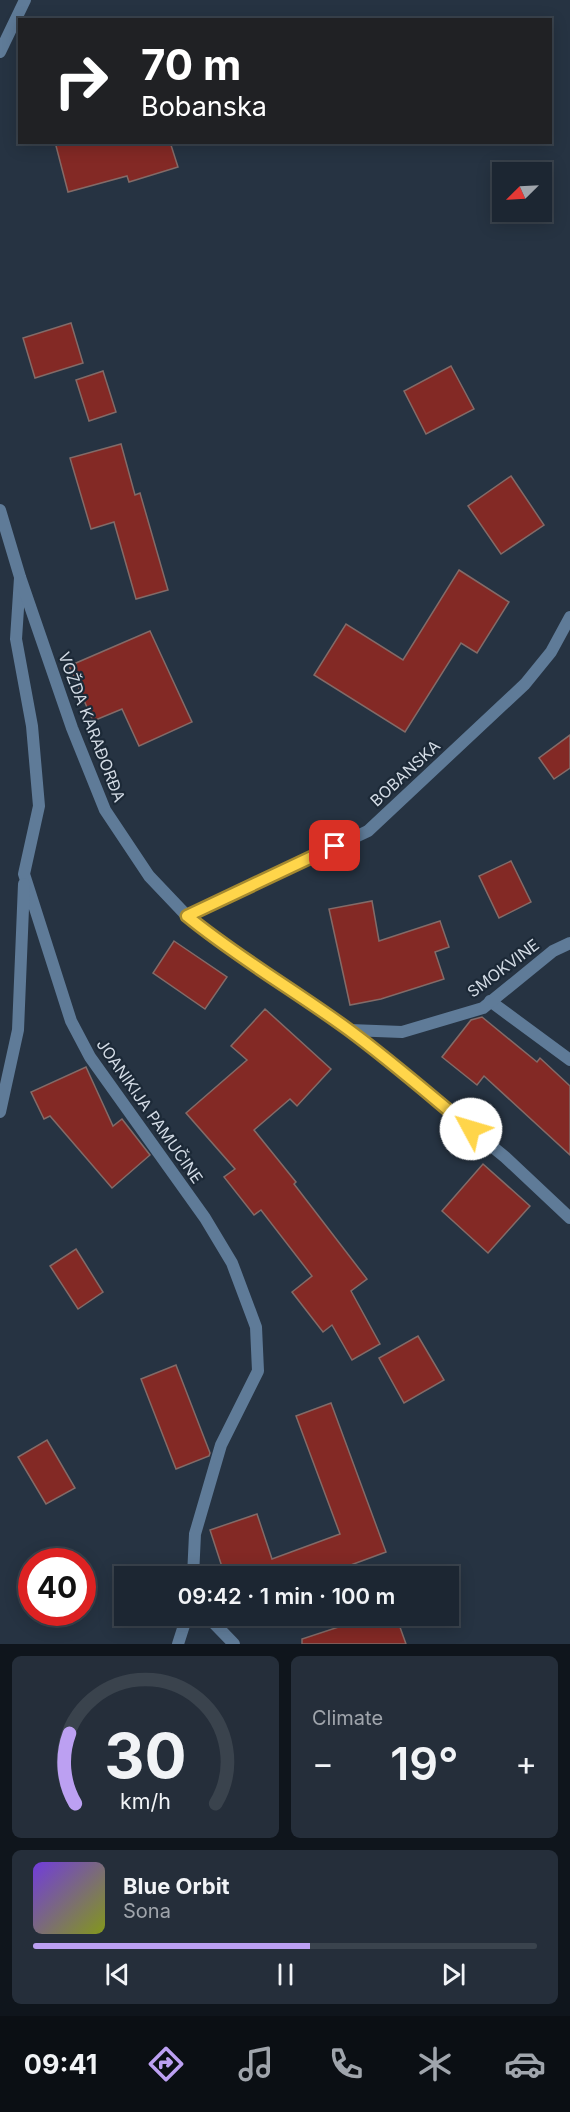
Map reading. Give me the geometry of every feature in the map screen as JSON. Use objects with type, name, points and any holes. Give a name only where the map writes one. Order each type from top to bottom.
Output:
[{"type":"street","points":[[0,52],[25,0]]},
{"type":"street","name":"VOŽDA KARAĐORĐA","points":[[0,510],[20,577],[72,728],[105,810],[149,876],[187,916],[210,935],[350,1030],[505,1157],[570,1218]]},
{"type":"street","points":[[0,1112],[18,1030],[24,874],[39,806],[32,726],[16,639],[20,577]]},
{"type":"street","name":"BOBANSKA","points":[[187,916],[368,831],[525,684],[551,652],[570,617]]},
{"type":"street","name":"JOANIKIJA PAMUČINE","points":[[24,874],[71,1021],[90,1057],[205,1218],[232,1263],[256,1327],[258,1371],[221,1445],[195,1534],[193,1566]]},
{"type":"street","name":"SMOKVINE","points":[[350,1030],[402,1032],[483,1008],[552,951],[570,943]]},
{"type":"street","points":[[490,1001],[570,1060]]},
{"type":"street","points":[[178,1644],[184,1626]]},
{"type":"street","points":[[217,1626],[234,1644]]},
{"type":"building","points":[[56,144],[171,144],[178,167],[129,182],[127,176],[68,192]]},
{"type":"building","points":[[71,323],[83,363],[35,378],[23,338]]},
{"type":"building","points":[[451,366],[474,409],[426,434],[404,391]]},
{"type":"building","points":[[103,371],[116,412],[89,421],[76,380]]},
{"type":"building","points":[[121,444],[135,495],[140,493],[168,590],[136,599],[114,522],[91,529],[70,458]]},
{"type":"building","points":[[511,476],[544,525],[501,554],[468,506]]},
{"type":"building","points":[[459,570],[509,602],[477,653],[461,643],[405,732],[314,675],[346,624],[403,660]]},
{"type":"building","points":[[150,631],[192,722],[139,746],[122,709],[93,721],[69,666]]},
{"type":"building","points":[[570,735],[570,768],[554,779],[539,758]]},
{"type":"building","points":[[511,861],[531,902],[499,918],[479,876]]},
{"type":"building","points":[[372,901],[379,941],[440,921],[449,947],[435,952],[444,979],[381,999],[350,1005],[329,909]]},
{"type":"building","points":[[174,941],[227,977],[205,1009],[153,973]]},
{"type":"building","points":[[265,1009],[331,1069],[297,1106],[290,1099],[254,1130],[296,1182],[294,1184],[367,1279],[351,1291],[380,1344],[352,1360],[332,1325],[323,1332],[292,1292],[312,1276],[261,1210],[254,1215],[224,1177],[235,1169],[186,1113],[247,1060],[231,1046]]},
{"type":"building","points":[[482,1017],[537,1062],[540,1058],[570,1086],[570,1155],[484,1076],[477,1085],[442,1057],[471,1020]]},
{"type":"building","points":[[86,1067],[113,1126],[122,1119],[150,1155],[112,1188],[50,1116],[44,1119],[31,1092]]},
{"type":"building","points":[[483,1164],[530,1206],[488,1253],[442,1211]]},
{"type":"building","points":[[76,1249],[103,1292],[78,1309],[50,1266]]},
{"type":"building","points":[[418,1336],[444,1380],[404,1403],[379,1358]]},
{"type":"building","points":[[176,1365],[210,1453],[209,1456],[176,1469],[141,1379]]},
{"type":"building","points":[[331,1403],[386,1552],[348,1566],[222,1566],[210,1530],[257,1514],[272,1559],[340,1534],[296,1416]]},
{"type":"building","points":[[47,1440],[75,1488],[46,1504],[18,1457]]},
{"type":"building","points":[[342,1626],[400,1626],[406,1644],[302,1644],[302,1639]]},
{"type":"route","points":[[335,846],[187,916],[210,935],[350,1030],[471,1129]]}]
